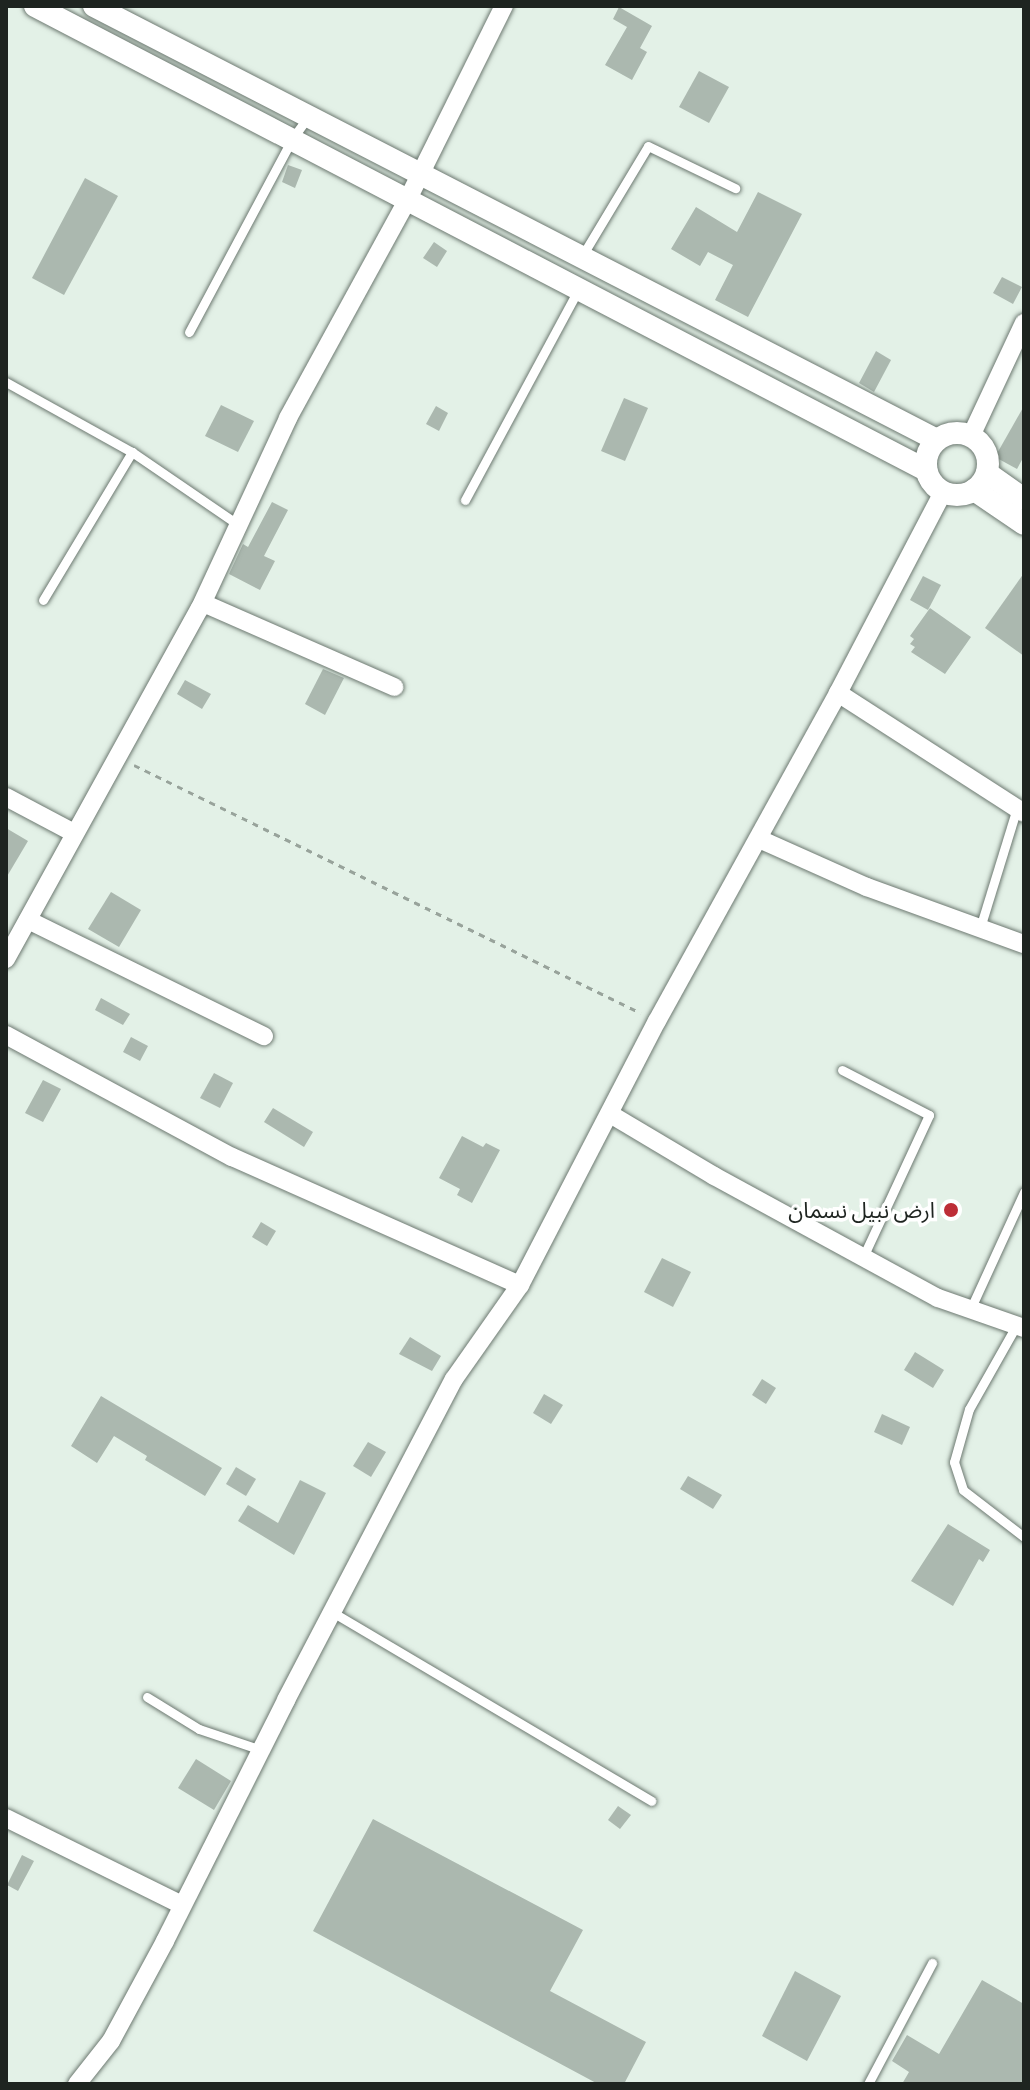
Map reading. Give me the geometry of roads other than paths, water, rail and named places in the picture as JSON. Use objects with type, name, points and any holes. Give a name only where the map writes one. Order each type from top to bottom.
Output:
[{"type":"street","points":[[35,6],[926,470]]},
{"type":"street","points":[[6,959],[18,928],[119,758],[203,603],[288,418],[408,199],[504,6]]},
{"type":"street","points":[[108,9],[937,440]]},
{"type":"street","points":[[971,436],[1014,355],[1024,323]]},
{"type":"street","points":[[980,482],[987,456],[971,436],[953,433],[937,440],[927,453],[929,479],[943,492],[953,495],[980,482],[1024,499]]},
{"type":"street","points":[[980,482],[1024,524]]},
{"type":"street","points":[[77,2084],[111,2041],[454,1379],[520,1285],[657,1021],[838,693],[943,492]]},
{"type":"street","points":[[203,603],[394,687]]},
{"type":"street","points":[[838,693],[1020,810]]},
{"type":"street","points":[[6,797],[74,833]]},
{"type":"street","points":[[759,839],[867,887],[1024,944]]},
{"type":"street","points":[[18,928],[264,1036]]},
{"type":"street","points":[[6,1035],[232,1157],[520,1285]]},
{"type":"street","points":[[610,1114],[938,1298],[1020,1327]]},
{"type":"street","points":[[6,1818],[182,1905]]},
{"type":"lane","points":[[189,332],[292,139],[309,116]]},
{"type":"lane","points":[[582,256],[648,146],[735,188]]},
{"type":"lane","points":[[465,500],[579,288]]},
{"type":"lane","points":[[6,382],[132,452],[237,524]]},
{"type":"lane","points":[[43,600],[132,452]]},
{"type":"lane","points":[[980,928],[1020,810]]},
{"type":"lane","points":[[842,1070],[929,1115],[863,1257]]},
{"type":"lane","points":[[970,1310],[1024,1192]]},
{"type":"lane","points":[[1020,1327],[969,1409],[954,1462],[963,1490],[1024,1537]]},
{"type":"lane","points":[[332,1612],[651,1801]]},
{"type":"lane","points":[[147,1697],[199,1729],[261,1750]]},
{"type":"lane","points":[[868,2084],[932,1963]]},
{"type":"place","name":"ارض نبيل نسمان","points":[[951,1210]]}]
